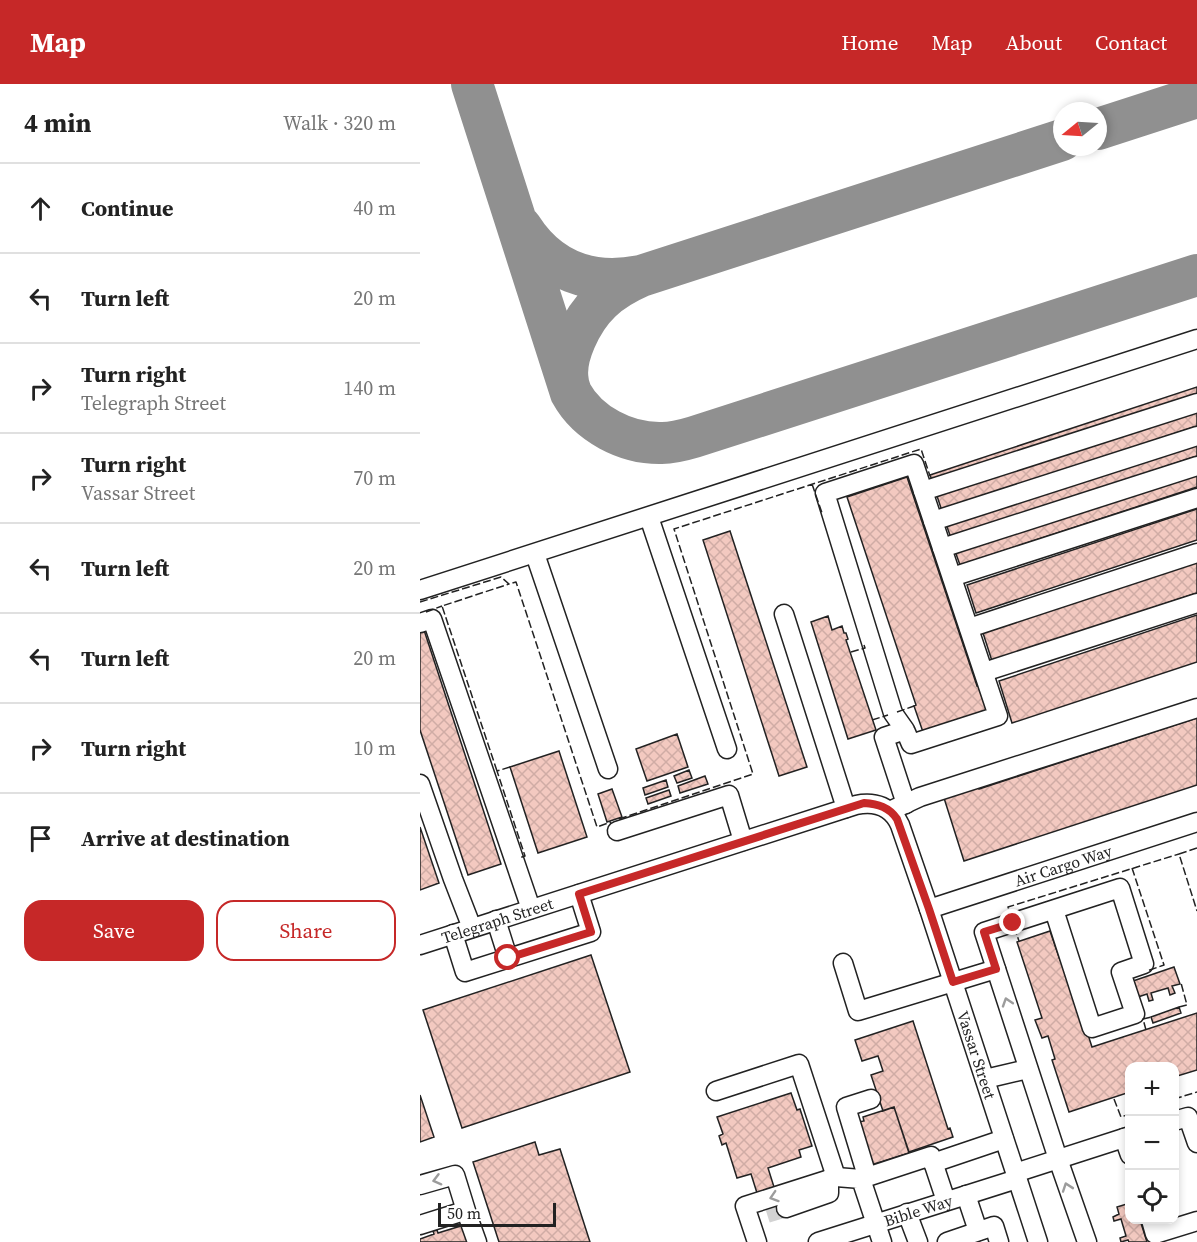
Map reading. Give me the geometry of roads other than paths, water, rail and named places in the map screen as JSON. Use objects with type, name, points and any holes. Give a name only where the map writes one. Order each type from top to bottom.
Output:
[{"type":"street","points":[[420,590],[1197,339]]},
{"type":"street","points":[[923,491],[1197,403]]},
{"type":"street","points":[[933,521],[1197,436]]},
{"type":"street","points":[[914,464],[923,491],[998,716],[911,744],[905,730],[893,713],[825,493],[914,464]]},
{"type":"street","points":[[942,548],[1197,466]]},
{"type":"street","points":[[952,577],[1197,498]]},
{"type":"street","points":[[649,517],[727,749]]},
{"type":"street","points":[[535,554],[608,769]]},
{"type":"street","points":[[969,628],[1197,554]]},
{"type":"street","points":[[984,672],[1197,603]]},
{"type":"street","points":[[784,614],[846,808]]},
{"type":"street","points":[[420,623],[432,619],[531,909]]},
{"type":"street","points":[[893,807],[1197,708]]},
{"type":"street","name":"Vassar Street","points":[[905,730],[884,737],[893,807],[929,909],[1038,1242]]},
{"type":"street","points":[[420,784],[472,928]]},
{"type":"street","points":[[617,831],[729,795],[743,841]]},
{"type":"street","name":"Telegraph Street","points":[[420,945],[846,808],[864,803],[893,807]]},
{"type":"street","name":"Air Cargo Way","points":[[929,909],[1197,822]]},
{"type":"street","points":[[1054,910],[1092,1028],[1135,1014],[1121,972],[1144,964],[1120,888],[984,932],[1087,1242]]},
{"type":"street","points":[[453,934],[465,972],[591,932],[579,894]]},
{"type":"street","points":[[496,920],[508,958]]},
{"type":"street","points":[[843,963],[858,1011],[996,969]]},
{"type":"street","points":[[716,1091],[799,1064],[833,1178],[829,1193],[786,1208]]},
{"type":"street","points":[[985,1079],[1028,1069]]},
{"type":"street","points":[[871,1099],[846,1107],[875,1224],[882,1242]]},
{"type":"street","points":[[1187,1117],[1197,1143]]},
{"type":"street","points":[[933,1163],[1004,1138]]},
{"type":"street","name":"Bible Way","points":[[818,1242],[966,1195],[1058,1159],[1125,1144]]},
{"type":"street","points":[[758,1242],[746,1206],[833,1178],[864,1178],[931,1156],[946,1201]]},
{"type":"street","points":[[420,1185],[455,1175],[477,1242]]},
{"type":"street","points":[[966,1195],[978,1231]]},
{"type":"street","points":[[420,1225],[461,1212],[467,1214]]},
{"type":"street","points":[[908,1213],[918,1242]]},
{"type":"street","points":[[750,1220],[767,1214]]},
{"type":"street","points":[[1152,1224],[1155,1234],[1197,1221]]},
{"type":"street","points":[[947,1242],[994,1226],[999,1242]]},
{"type":"tunnel","points":[[767,1214],[786,1208]]}]
